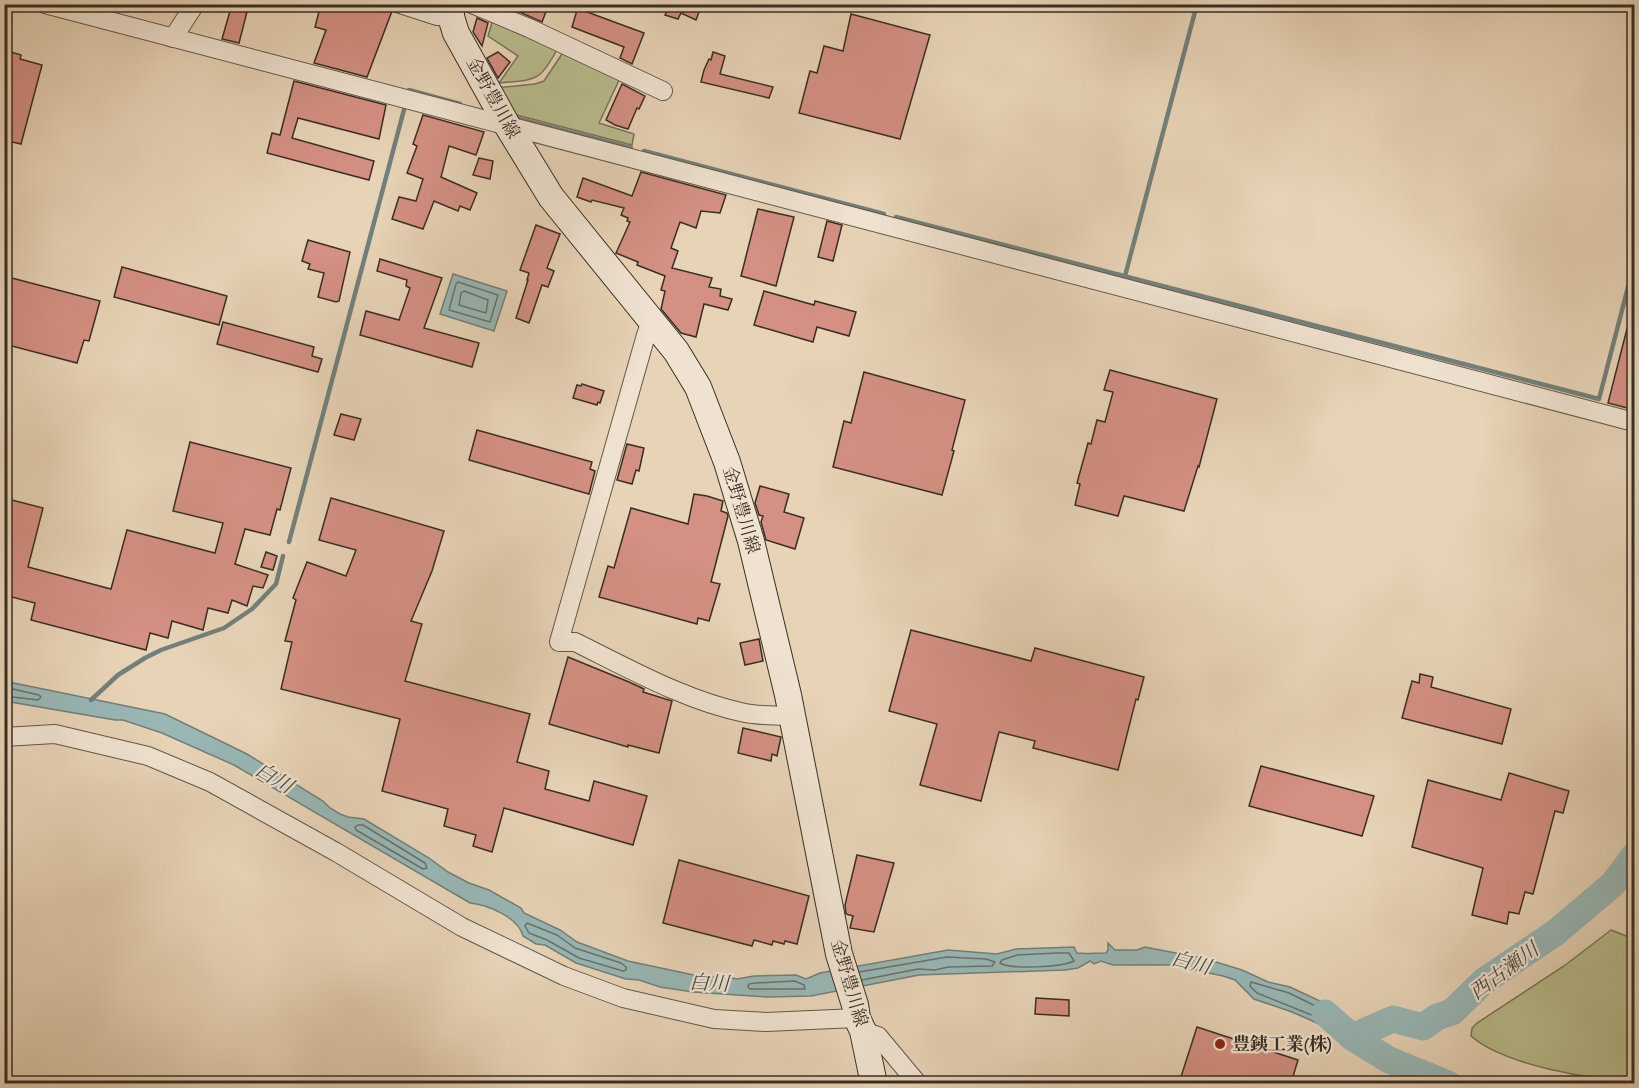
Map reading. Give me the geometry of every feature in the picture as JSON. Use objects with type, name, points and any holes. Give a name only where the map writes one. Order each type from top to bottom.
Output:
[{"type":"main road","name":"金野豊川線","points":[[458,9],[456,33],[507,125],[551,197],[676,351],[698,387],[727,462],[751,541],[788,695],[790,716],[839,954],[874,1083]]},
{"type":"street","points":[[45,4],[1635,422]]},
{"type":"street","points":[[173,38],[195,4]]},
{"type":"street","points":[[400,4],[436,16],[458,9],[528,28],[663,92]]},
{"type":"street","points":[[651,321],[559,642],[575,642],[668,687],[722,707],[746,713],[790,716]]},
{"type":"street","points":[[4,737],[55,734],[148,756],[210,782],[346,858],[462,927],[564,976],[623,998],[714,1019],[766,1022],[858,1018],[878,1036],[918,1083]]},
{"type":"green space","points":[[493,19],[558,48],[541,73],[529,79],[499,83],[518,56],[488,36]]},
{"type":"green space","points":[[564,51],[621,76],[599,123],[634,134],[632,145],[509,113],[495,88],[544,81]]},
{"type":"green space","points":[[1611,930],[1634,939],[1634,1081],[1595,1078],[1526,1063],[1504,1055],[1471,1036],[1472,1028],[1477,1023],[1564,966]]},
{"type":"water","points":[[453,274],[507,291],[494,331],[440,314]]},
{"type":"water","points":[[4,681],[165,714],[247,754],[340,814],[364,819],[448,872],[489,890],[521,908],[524,913],[560,930],[577,942],[628,961],[703,977],[737,979],[754,976],[796,975],[806,979],[820,973],[948,950],[997,954],[1016,949],[1074,947],[1077,953],[1106,953],[1108,943],[1115,950],[1137,950],[1145,947],[1206,959],[1242,970],[1268,982],[1290,987],[1337,1009],[1351,1028],[1354,1044],[1333,1030],[1254,999],[1235,980],[1172,965],[1113,965],[1101,961],[1094,964],[1090,961],[1078,968],[1065,970],[919,975],[811,996],[766,997],[693,992],[626,979],[576,963],[545,945],[536,944],[523,936],[515,923],[501,913],[470,903],[234,765],[162,733],[123,720],[5,701]]},
{"type":"building","points":[[232,4],[249,4],[239,43],[222,39]]},
{"type":"building","points":[[321,4],[381,4],[392,11],[367,77],[314,63],[326,30],[315,27]]},
{"type":"building","points":[[502,4],[547,4],[547,9],[542,22]]},
{"type":"building","points":[[663,4],[702,4],[696,20],[681,13],[678,19],[665,15],[669,7]]},
{"type":"building","points":[[579,9],[644,33],[632,64],[620,58],[624,47],[572,27]]},
{"type":"building","points":[[851,14],[930,35],[900,139],[799,113],[810,71],[817,73],[824,46],[843,51]]},
{"type":"building","points":[[477,18],[488,23],[482,46],[473,32]]},
{"type":"building","points":[[4,50],[21,55],[20,59],[42,65],[21,144],[4,140]]},
{"type":"building","points":[[498,52],[510,62],[498,78],[487,58]]},
{"type":"building","points":[[713,52],[725,56],[720,74],[773,87],[769,98],[701,82]]},
{"type":"building","points":[[294,81],[386,105],[379,139],[298,118],[292,138],[374,161],[369,180],[267,153],[272,133],[280,135]]},
{"type":"building","points":[[622,84],[645,96],[628,129],[606,120]]},
{"type":"building","points":[[423,115],[484,132],[476,155],[449,146],[441,177],[477,193],[470,210],[460,206],[458,211],[434,201],[423,229],[392,219],[399,197],[416,201],[423,179],[407,173],[417,146],[413,144]]},
{"type":"building","points":[[479,158],[493,161],[490,179],[473,175]]},
{"type":"building","points":[[641,172],[726,195],[720,213],[701,211],[696,228],[680,222],[671,248],[678,251],[672,268],[712,278],[709,287],[721,289],[720,296],[732,299],[728,310],[704,304],[696,337],[681,333],[661,309],[665,291],[661,290],[665,276],[637,265],[638,262],[616,253],[630,222],[627,221],[628,218],[621,215],[624,208],[577,197],[583,178],[632,196]]},
{"type":"building","points":[[758,209],[794,217],[776,286],[741,276]]},
{"type":"building","points":[[827,221],[842,225],[833,261],[818,257]]},
{"type":"building","points":[[536,225],[560,234],[547,268],[554,271],[548,287],[542,285],[529,323],[516,318],[529,273],[520,270]]},
{"type":"building","points":[[308,240],[350,252],[339,301],[318,297],[324,273],[308,269],[310,264],[302,261]]},
{"type":"building","points":[[380,259],[442,278],[424,328],[479,343],[472,367],[360,335],[366,311],[399,320],[410,288],[406,286],[407,280],[377,271]]},
{"type":"building","points":[[122,267],[227,296],[219,325],[114,297]]},
{"type":"building","points":[[4,276],[100,301],[89,341],[84,340],[77,363],[4,344]]},
{"type":"building","points":[[764,291],[814,305],[815,301],[856,312],[849,336],[817,327],[813,342],[754,325]]},
{"type":"building","points":[[1630,317],[1635,317],[1635,410],[1608,403]]},
{"type":"building","points":[[223,322],[314,347],[312,356],[322,359],[318,372],[217,344]]},
{"type":"building","points":[[1110,370],[1217,399],[1199,467],[1184,511],[1124,496],[1118,516],[1075,505],[1080,484],[1077,483],[1088,443],[1091,444],[1097,420],[1105,422],[1113,392],[1104,390]]},
{"type":"building","points":[[864,372],[965,400],[942,495],[833,467],[844,421],[851,423]]},
{"type":"building","points":[[582,384],[604,391],[600,403],[598,402],[597,405],[573,398],[577,385]]},
{"type":"building","points":[[341,414],[361,419],[354,440],[334,435]]},
{"type":"building","points":[[477,430],[592,462],[590,469],[595,471],[589,494],[469,460]]},
{"type":"building","points":[[190,442],[291,468],[280,510],[277,509],[270,535],[245,529],[235,564],[268,575],[263,588],[253,586],[247,606],[232,600],[228,613],[208,608],[203,630],[172,621],[168,638],[150,633],[146,650],[31,620],[35,603],[4,595],[4,498],[43,508],[28,567],[111,589],[127,530],[215,553],[223,523],[173,511]]},
{"type":"building","points":[[627,444],[644,448],[639,471],[636,470],[632,484],[617,480]]},
{"type":"building","points":[[760,486],[789,494],[784,512],[804,518],[795,549],[766,540],[761,522],[763,516],[759,515],[755,503]]},
{"type":"building","points":[[694,494],[723,501],[721,511],[727,513],[728,516],[711,582],[720,584],[709,621],[698,618],[697,624],[599,597],[608,566],[614,568],[631,508],[688,524]]},
{"type":"building","points":[[331,498],[444,531],[432,571],[411,621],[422,624],[405,681],[530,714],[517,762],[549,771],[545,789],[589,801],[594,781],[647,796],[633,845],[504,808],[492,852],[473,846],[476,835],[444,826],[448,809],[382,791],[400,719],[281,689],[292,642],[285,641],[296,600],[293,598],[307,562],[346,576],[356,550],[319,540]]},
{"type":"building","points":[[266,552],[277,556],[273,570],[261,567]]},
{"type":"building","points":[[911,630],[1031,661],[1035,648],[1144,677],[1118,770],[1033,748],[1035,741],[999,732],[981,801],[920,785],[937,724],[889,711]]},
{"type":"building","points":[[759,639],[763,661],[745,665],[740,643]]},
{"type":"building","points":[[568,657],[644,689],[643,692],[672,701],[659,753],[628,745],[628,747],[549,724]]},
{"type":"building","points":[[1420,674],[1433,677],[1431,687],[1511,709],[1502,744],[1402,718],[1412,681],[1419,683]]},
{"type":"building","points":[[743,728],[781,737],[777,756],[772,754],[771,761],[738,753]]},
{"type":"building","points":[[1261,766],[1374,796],[1362,836],[1249,806]]},
{"type":"building","points":[[1509,773],[1569,791],[1563,813],[1555,811],[1533,894],[1525,892],[1519,914],[1509,912],[1507,924],[1472,915],[1483,868],[1412,847],[1428,780],[1501,800]]},
{"type":"building","points":[[857,855],[894,863],[874,932],[850,928],[853,916],[846,914],[845,905]]},
{"type":"building","points":[[679,860],[809,896],[797,944],[773,941],[772,945],[754,940],[752,946],[663,923]]},
{"type":"building","points":[[1036,998],[1069,1000],[1069,1016],[1035,1014]]},
{"type":"building","name":"豊銕工業(株)","points":[[1197,1027],[1298,1060],[1291,1083],[1179,1083]]},
{"type":"waterway","points":[[1125,276],[1197,4]]},
{"type":"waterway","points":[[409,93],[409,90],[460,104]]},
{"type":"waterway","points":[[289,542],[405,106]]},
{"type":"waterway","points":[[515,118],[631,148]]},
{"type":"waterway","points":[[644,151],[884,214]]},
{"type":"waterway","points":[[896,217],[1599,399],[1634,264]]},
{"type":"waterway","points":[[91,700],[118,675],[145,658],[224,628],[252,609],[276,584],[283,556]]},
{"type":"waterway","name":"西古瀬川","points":[[1352,1037],[1393,1019],[1423,1027],[1437,1017],[1452,1012],[1484,981],[1555,933],[1613,884],[1634,856]]},
{"type":"waterway","name":"白川","points":[[1325,1013],[1352,1037],[1389,1060],[1448,1084]]},
{"type":"place","name":"豊銕工業(株)","points":[[1220,1044]]}]
